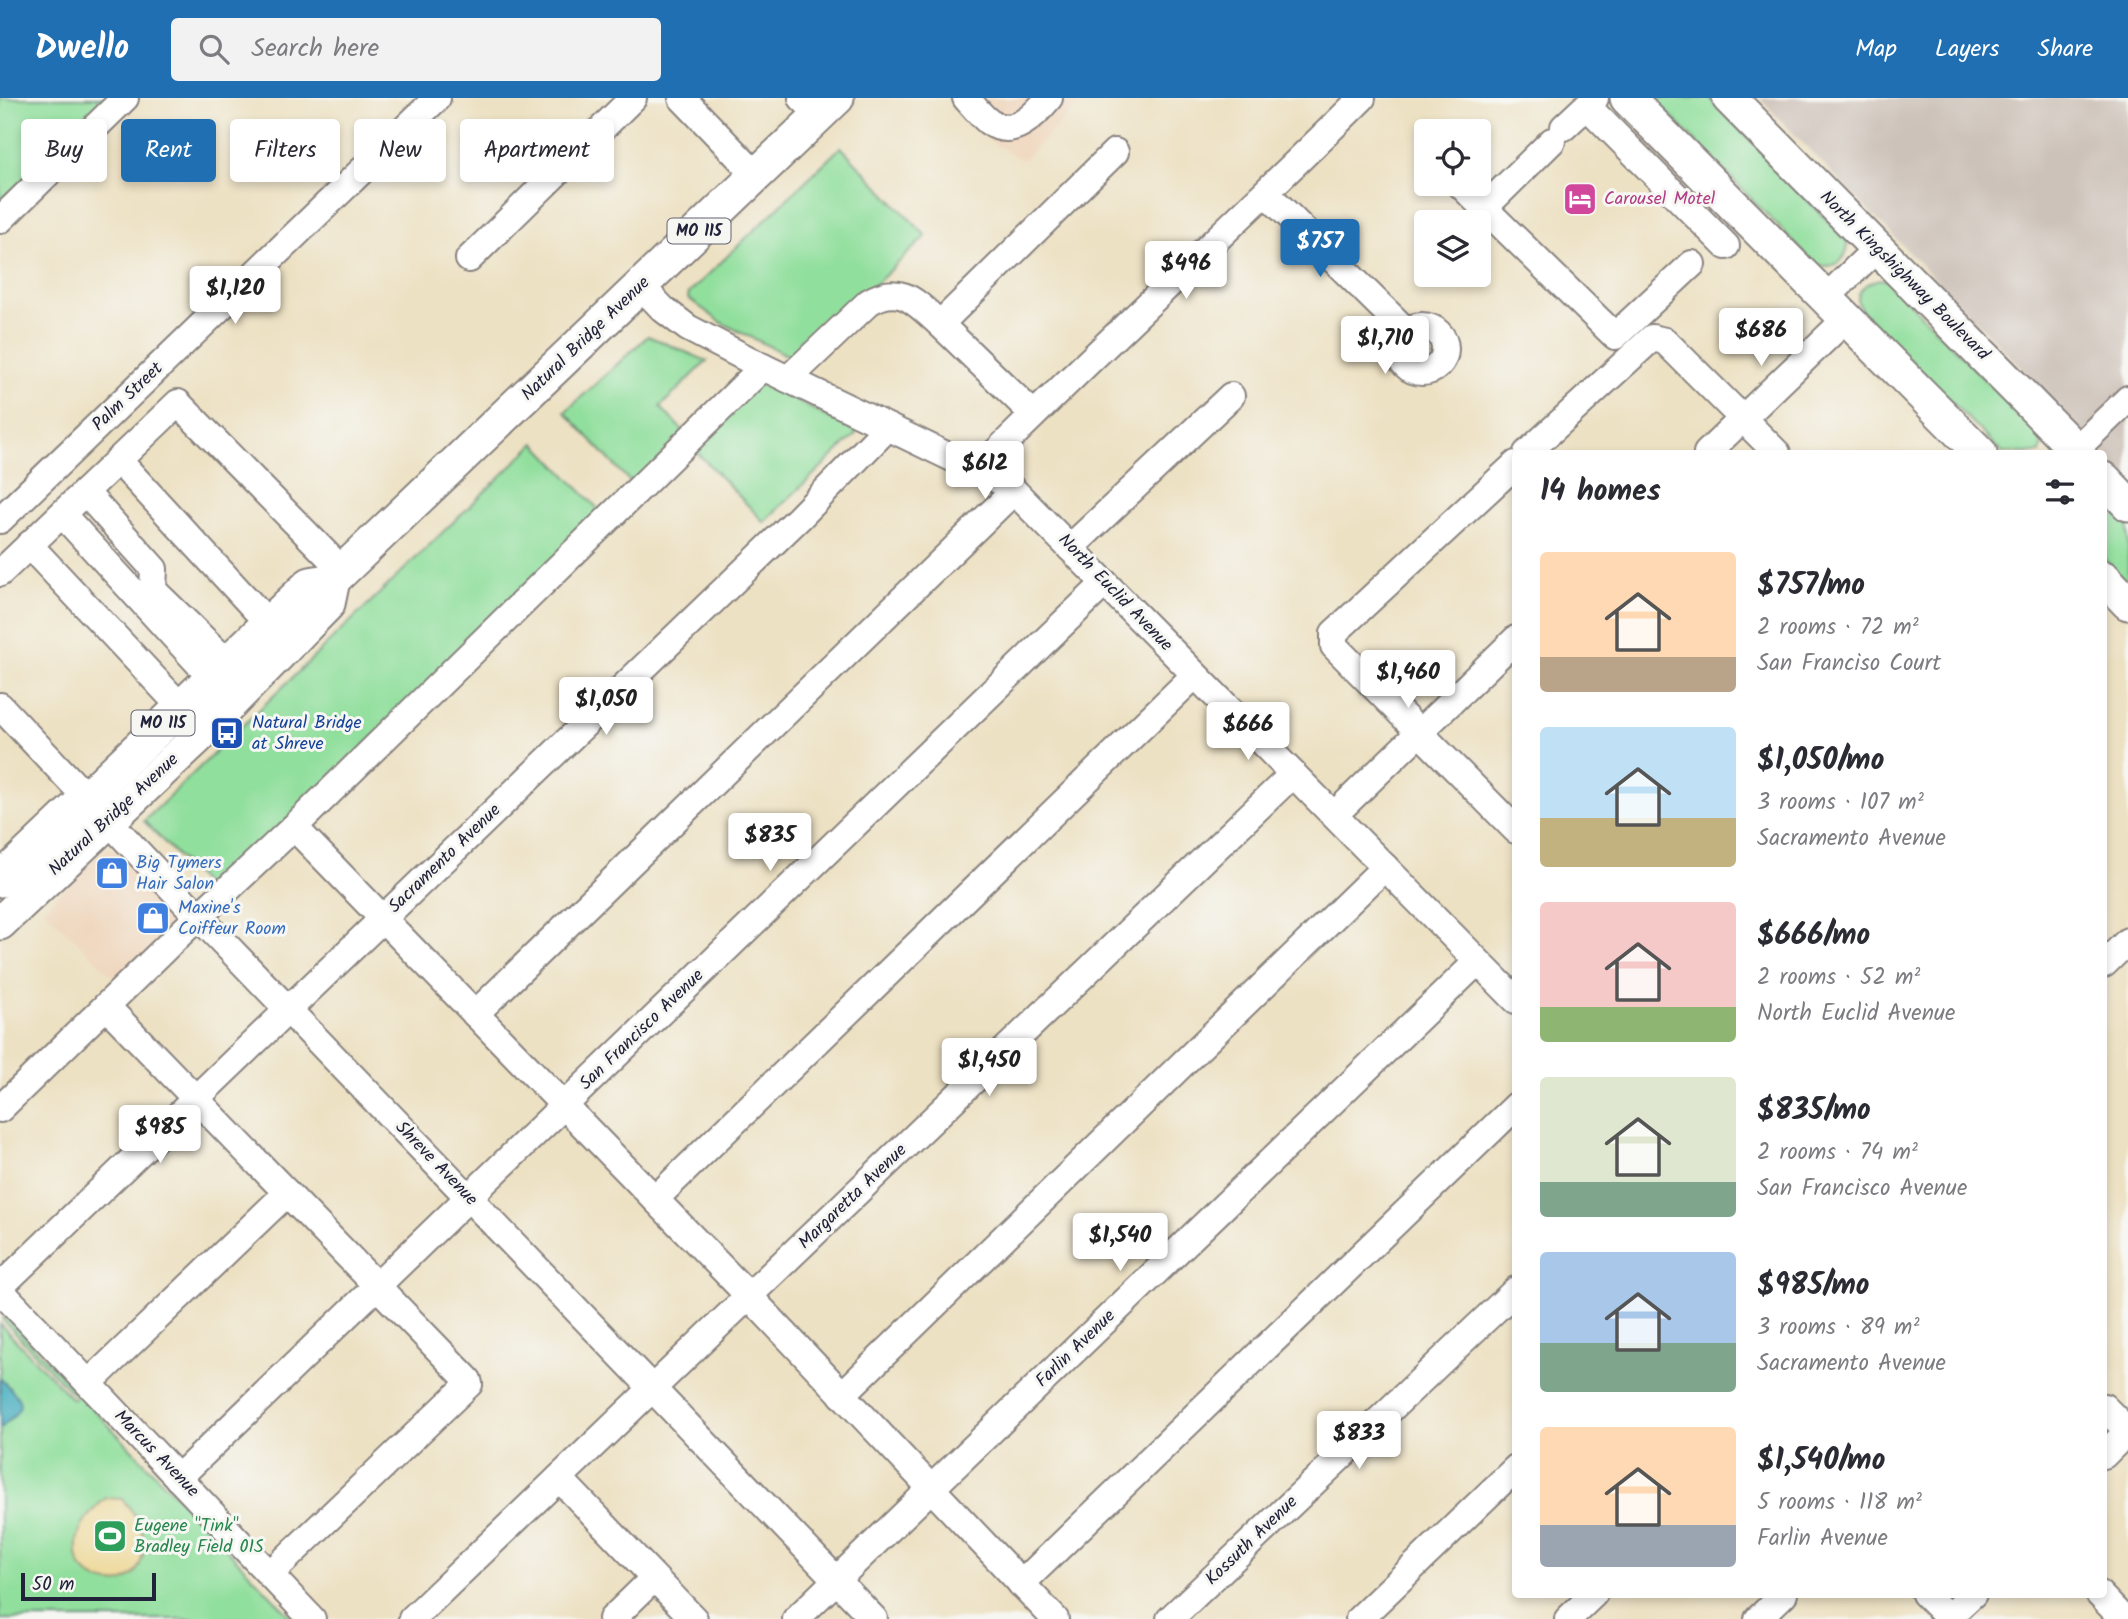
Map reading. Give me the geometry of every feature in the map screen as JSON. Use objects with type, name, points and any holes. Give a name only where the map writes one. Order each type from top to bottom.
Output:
[{"type":"main road","points":[[1628,98],[1977,450]]},
{"type":"main road","name":"North Kingshighway Boulevard","points":[[1729,98],[2073,450]]},
{"type":"main road","name":"Natural Bridge Avenue","points":[[0,923],[98,809],[180,706],[310,584],[338,575],[757,176],[820,104]]},
{"type":"main road","points":[[2107,482],[2128,503]]},
{"type":"main road","name":"Natural Bridge Avenue","points":[[0,880],[197,738],[328,604],[338,575]]},
{"type":"main road","points":[[2107,582],[2128,603]]},
{"type":"main road","points":[[0,907],[202,701],[218,670]]},
{"type":"street","points":[[0,220],[125,98]]},
{"type":"street","name":"Palm Street","points":[[0,520],[437,98]]},
{"type":"street","points":[[469,259],[633,98]]},
{"type":"street","points":[[682,98],[757,176]]},
{"type":"street","points":[[966,98],[990,123],[1008,127],[1019,126],[1030,119],[1049,98]]},
{"type":"street","points":[[1008,127],[1027,110],[1033,98]]},
{"type":"street","points":[[977,471],[1362,98]]},
{"type":"street","points":[[1484,208],[1591,102],[1726,246]]},
{"type":"street","points":[[940,324],[1115,152]]},
{"type":"street","points":[[1688,208],[1712,183]]},
{"type":"street","points":[[1266,193],[1407,332]]},
{"type":"street","points":[[1472,196],[1615,336],[1692,264]]},
{"type":"street","points":[[1710,450],[1743,418],[1837,307],[1877,248]]},
{"type":"street","name":"North Euclid Avenue","points":[[641,286],[674,319],[763,367],[1014,491],[1477,962],[1512,993]]},
{"type":"street","points":[[788,379],[869,302],[881,295],[899,294],[911,298],[1033,414]]},
{"type":"street","points":[[1530,450],[1652,338],[1665,341],[1774,450]]},
{"type":"street","points":[[0,1109],[198,916],[294,827],[763,367]]},
{"type":"street","points":[[1070,548],[1231,396]]},
{"type":"street","points":[[2077,450],[2128,399]]},
{"type":"street","points":[[0,573],[178,403],[338,575]]},
{"type":"street","name":"Sacramento Avenue","points":[[0,1289],[799,518],[887,428]]},
{"type":"street","points":[[118,460],[268,624]]},
{"type":"street","points":[[1512,468],[1334,633],[1334,646],[1418,733],[1512,822]]},
{"type":"street","points":[[475,1014],[1014,491]]},
{"type":"street","points":[[85,492],[154,569],[153,590],[218,670]]},
{"type":"street","points":[[62,514],[218,670]]},
{"type":"street","points":[[29,545],[180,706]]},
{"type":"street","name":"San Francisco Avenue","points":[[178,1478],[1105,583]]},
{"type":"street","points":[[1334,815],[1512,643]]},
{"type":"street","points":[[655,1199],[1195,675]]},
{"type":"street","name":"Shreve Avenue","points":[[0,706],[198,916],[874,1619]]},
{"type":"street","name":"Margaretta Avenue","points":[[412,1619],[1293,774]]},
{"type":"street","points":[[294,827],[749,1296],[1055,1619]]},
{"type":"street","points":[[842,1395],[1385,867]]},
{"type":"street","name":"Farlin Avenue","points":[[796,1619],[1477,962]]},
{"type":"street","points":[[106,1006],[468,1380],[469,1384],[270,1574]]},
{"type":"street","points":[[1021,1584],[1512,1110]]},
{"type":"street","points":[[89,1383],[287,1193]]},
{"type":"street","name":"Marcus Avenue","points":[[0,1289],[312,1619]]},
{"type":"street","name":"Kossuth Avenue","points":[[1170,1619],[1512,1294]]},
{"type":"street","points":[[2107,1410],[2128,1431],[2107,1452]]},
{"type":"street","points":[[1359,1619],[1512,1472]]},
{"type":"street","points":[[559,1478],[694,1619]]},
{"type":"street","points":[[612,1619],[654,1578]]},
{"type":"street","points":[[1568,1619],[1590,1598]]},
{"type":"street","points":[[1758,1619],[1780,1598]]},
{"type":"street","points":[[1929,1598],[1948,1618],[1969,1598]]},
{"type":"shaded area","points":[[949,98],[1086,98],[1023,160],[991,142]]},
{"type":"shaded area","points":[[1759,98],[2128,98],[2128,480],[2107,456],[2107,450],[2101,450]]},
{"type":"shaded area","points":[[109,848],[191,929],[128,991],[43,909]]},
{"type":"green space","points":[[0,98],[109,98],[87,119],[21,119],[23,182],[0,204]]},
{"type":"green space","points":[[1653,98],[1710,98],[1847,241],[1842,259],[1834,265],[1815,264]]},
{"type":"green space","points":[[841,147],[926,236],[797,360],[722,323],[688,298],[689,293]]},
{"type":"green space","points":[[1873,281],[1888,281],[2036,432],[2042,444],[2041,450],[1999,450],[1864,314],[1858,297],[1863,287]]},
{"type":"green space","points":[[648,336],[707,361],[660,407],[686,434],[633,485],[565,412]]},
{"type":"green space","points":[[758,381],[855,431],[856,434],[764,522],[692,447]]},
{"type":"green space","points":[[535,443],[604,515],[213,893],[144,821]]},
{"type":"green space","points":[[2107,503],[2128,525],[2128,584],[2107,562]]},
{"type":"green space","points":[[5,1316],[293,1619],[0,1619],[0,1324],[73,1400],[76,1397],[2,1319]]},
{"type":"sand","points":[[106,1498],[122,1499],[137,1519],[142,1535],[143,1553],[138,1569],[132,1576],[116,1583],[103,1582],[87,1573],[78,1559],[77,1551],[82,1525]]},
{"type":"water","points":[[0,1378],[20,1404],[15,1414],[0,1429]]},
{"type":"place","name":"Carousel Motel","points":[[1580,199]]},
{"type":"place","name":"Natural Bridge at Shreve","points":[[227,733]]},
{"type":"place","name":"Big Tymers Hair Salon","points":[[112,873]]},
{"type":"place","name":"Maxine's Coiffeur Room","points":[[153,918]]},
{"type":"place","name":"Eugene \"Tink\" Bradley Field 01S","points":[[110,1536]]}]
